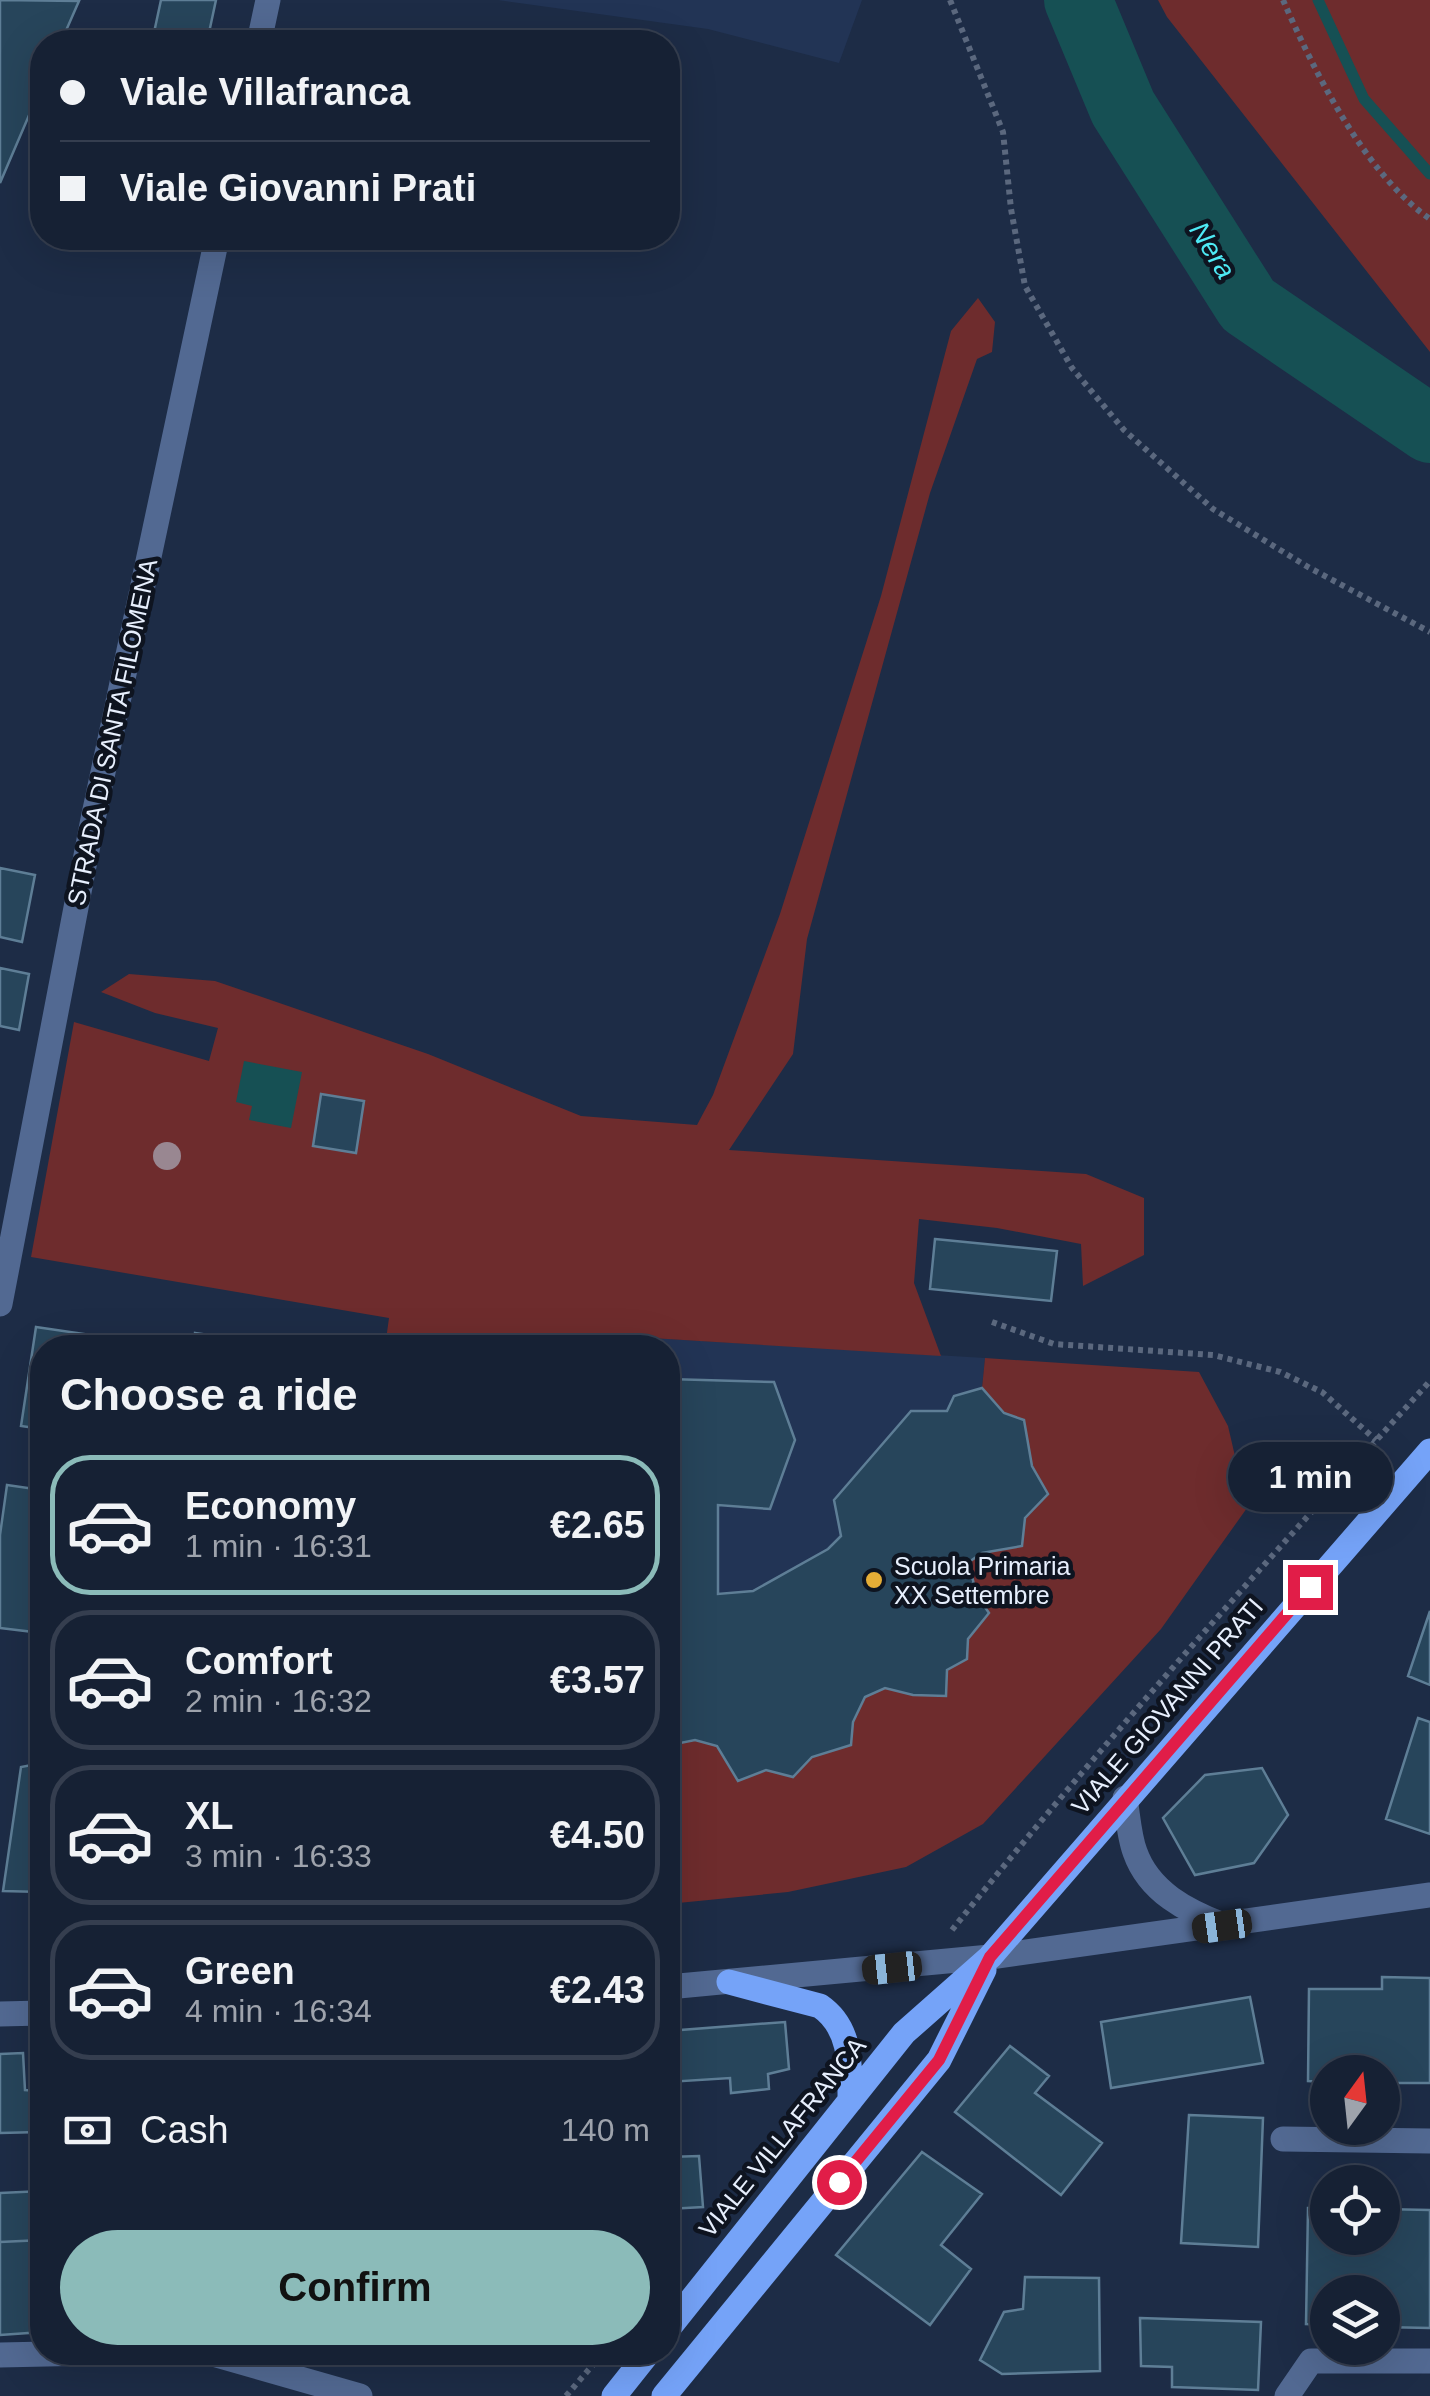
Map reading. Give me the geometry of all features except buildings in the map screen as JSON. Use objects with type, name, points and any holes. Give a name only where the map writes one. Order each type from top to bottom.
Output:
[{"type":"main road","name":"VIALE GIOVANNI PRATI","points":[[990,1957],[1430,1451]]},
{"type":"main road","name":"VIALE VILLAFRANCA","points":[[680,2314],[904,2033],[990,1957]]},
{"type":"main road","points":[[664,2396],[939,2060],[990,1957]]},
{"type":"main road","points":[[729,1982],[820,2006],[831,2014],[840,2026],[850,2056],[850,2100]]},
{"type":"main road","points":[[614,2396],[639,2365]]},
{"type":"street","points":[[261,30],[268,0]]},
{"type":"street","name":"STRADA DI SANTA FILOMENA","points":[[0,1304],[7,1227],[214,250]]},
{"type":"street","points":[[1125,1798],[1135,1854],[1150,1878],[1181,1908],[1222,1926]]},
{"type":"street","points":[[680,1986],[990,1957],[1430,1895]]},
{"type":"street","points":[[0,2014],[30,2013]]},
{"type":"street","points":[[1284,2139],[1430,2141]]},
{"type":"street","points":[[0,2355],[30,2354]]},
{"type":"street","points":[[1287,2396],[1311,2361],[1430,2361]]},
{"type":"street","points":[[252,2365],[360,2396]]},
{"type":"path","points":[[950,0],[1003,132],[1010,208],[1025,286],[1072,368],[1124,430],[1213,509],[1308,567],[1430,632]]},
{"type":"path","points":[[1284,0],[1309,61],[1364,150],[1430,219]]},
{"type":"path","points":[[992,1322],[1054,1344],[1213,1355],[1280,1372],[1322,1392],[1376,1440]]},
{"type":"path","points":[[1020,1845],[1430,1381]]},
{"type":"path","points":[[566,2396],[593,2365]]},
{"type":"shaded area","points":[[498,0],[862,0],[839,63],[708,29]]},
{"type":"shaded area","points":[[1158,0],[1430,0],[1430,352],[1167,17]]},
{"type":"shaded area","points":[[978,298],[995,322],[992,352],[977,359],[930,493],[807,939],[793,1054],[729,1150],[1086,1174],[1144,1198],[1144,1255],[1083,1286],[1081,1244],[997,1228],[919,1219],[914,1283],[941,1356],[680,1340],[680,1335],[387,1335],[389,1318],[31,1257],[74,1022],[209,1061],[218,1028],[155,1013],[101,992],[129,974],[215,981],[428,1054],[581,1116],[697,1125],[713,1095],[780,914],[881,596],[951,331]]},
{"type":"shaded area","points":[[244,1061],[302,1072],[291,1128],[249,1120],[252,1106],[236,1102]]},
{"type":"shaded area","points":[[680,1340],[985,1358],[982,1388],[954,1396],[947,1411],[910,1411],[834,1500],[841,1536],[828,1549],[753,1591],[718,1594],[718,1505],[770,1509],[795,1440],[775,1383],[680,1379]]},
{"type":"shaded area","points":[[985,1358],[1199,1372],[1228,1426],[1247,1508],[1161,1629],[983,1824],[906,1867],[788,1892],[680,1903],[680,1743],[695,1740],[717,1746],[738,1780],[812,1757],[853,1722],[865,1697],[885,1688],[913,1695],[946,1696],[947,1670],[967,1659],[968,1639],[989,1613],[976,1594],[969,1562],[982,1553],[1022,1545],[1025,1518],[1048,1494],[1032,1466],[1024,1420],[1004,1413],[982,1388]]},
{"type":"waterway","name":"Nera","points":[[1078,0],[1123,108],[1248,305],[1430,429]]},
{"type":"waterway","points":[[1318,0],[1364,99],[1430,174]]},
{"type":"place","name":"Scuola Primaria XX Settembre","points":[[874,1580]]},
{"type":"route","points":[[839,2182],[939,2060],[990,1957],[1310,1587]]}]
